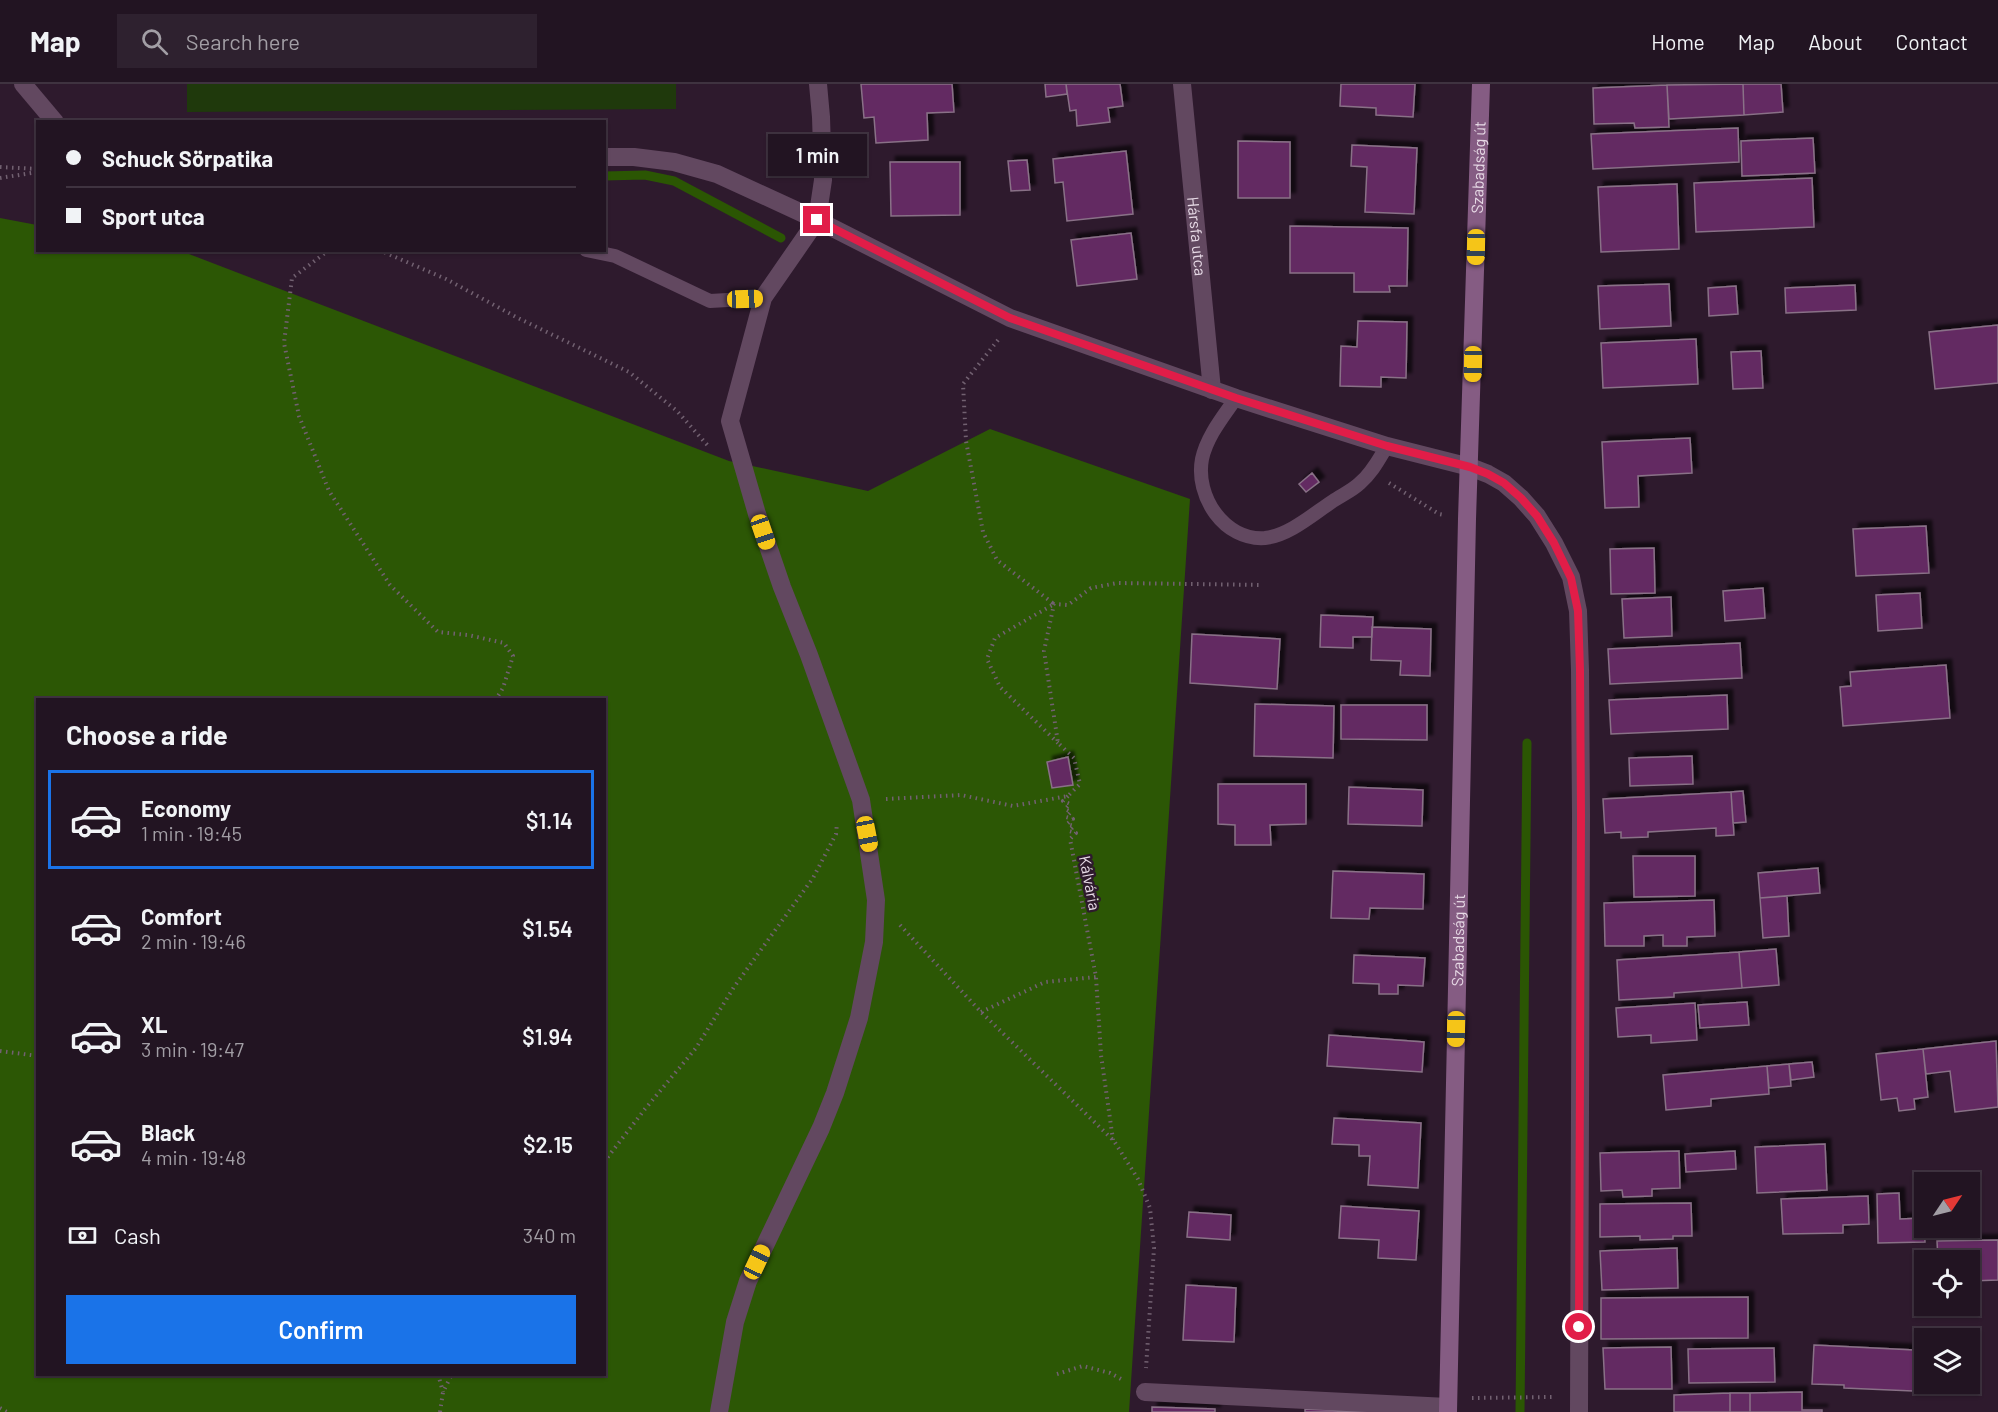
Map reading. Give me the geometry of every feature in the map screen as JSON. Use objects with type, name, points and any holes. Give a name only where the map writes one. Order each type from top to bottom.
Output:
[{"type":"main road","name":"Szabadság út","points":[[1448,1410],[1466,531],[1470,467],[1481,84]]},
{"type":"street","points":[[23,84],[53,120]]},
{"type":"street","points":[[719,1412],[735,1322],[747,1281],[821,1128],[847,1059],[869,974],[874,942],[876,900],[861,800],[774,566],[730,421],[763,298],[817,220],[823,180],[818,84]]},
{"type":"street","name":"Hársfa utca","points":[[1182,84],[1212,390]]},
{"type":"street","points":[[606,157],[634,157],[674,162],[717,174],[817,220],[1010,318],[1236,398],[1387,446],[1470,467],[1504,483],[1537,516],[1554,543],[1571,578],[1578,611],[1581,815],[1579,1412]]},
{"type":"street","points":[[1145,1392],[1448,1410]]},
{"type":"lane","points":[[596,252],[615,256],[710,301],[763,298]]},
{"type":"lane","points":[[1236,398],[1207,445],[1202,459],[1201,479],[1206,498],[1217,516],[1231,528],[1247,536],[1263,538],[1278,535],[1292,528],[1360,484],[1371,472],[1387,446]]},
{"type":"path","points":[[0,167],[36,170]]},
{"type":"path","points":[[0,178],[36,170]]},
{"type":"path","points":[[326,252],[292,278],[284,343],[299,416],[329,491],[390,585],[438,632],[468,634],[504,643],[513,656],[504,688],[497,698]]},
{"type":"path","points":[[384,252],[446,279],[518,318],[629,372],[677,411],[717,457]]},
{"type":"path","points":[[1010,318],[996,344],[963,384],[966,441],[983,532],[997,560],[1054,603],[1068,605],[1090,588],[1117,583],[1263,585]]},
{"type":"path","points":[[861,800],[962,795],[1013,806],[1068,796],[1080,784],[1074,758],[1000,687],[987,659],[995,638],[1054,603]]},
{"type":"path","points":[[1054,603],[1044,651],[1058,743]]},
{"type":"path","name":"Kálvária","points":[[1068,796],[1063,801],[1070,804],[1065,809],[1071,812],[1066,817],[1073,819],[1067,824],[1074,826],[1069,831],[1076,833],[1070,839],[1096,977]]},
{"type":"path","points":[[606,1159],[696,1048],[734,987],[813,878],[836,834],[839,813]]},
{"type":"path","points":[[876,900],[981,1012],[1113,1141],[1138,1179],[1150,1208],[1154,1248],[1145,1392],[1110,1373],[1083,1366],[1057,1374]]},
{"type":"path","points":[[981,1012],[1045,982],[1096,977],[1101,1055],[1113,1141]]},
{"type":"path","points":[[0,1051],[36,1056]]},
{"type":"path","points":[[439,1376],[443,1392]]},
{"type":"path","points":[[440,1412],[443,1392],[451,1376]]},
{"type":"path","points":[[1488,1398],[1533,1397]]},
{"type":"path","points":[[0,1408],[7,1412]]},
{"type":"green space","points":[[187,84],[676,84],[676,109],[187,112]]},
{"type":"green space","points":[[0,218],[36,225],[36,252],[180,252],[189,254],[729,461],[868,491],[990,429],[1190,499],[1129,1412],[0,1412]]},
{"type":"building","points":[[861,84],[952,84],[954,112],[927,113],[928,140],[876,143],[874,117],[864,118]]},
{"type":"building","points":[[1045,84],[1066,84],[1067,94],[1046,97]]},
{"type":"building","points":[[1066,84],[1120,84],[1123,106],[1108,108],[1110,122],[1077,126],[1076,110],[1070,111]]},
{"type":"building","points":[[1341,84],[1415,84],[1413,117],[1376,115],[1376,108],[1340,106]]},
{"type":"building","points":[[1743,84],[1744,115],[1669,119],[1667,85]]},
{"type":"building","points":[[1743,84],[1781,84],[1783,112],[1744,115]]},
{"type":"building","points":[[1667,85],[1669,127],[1635,128],[1634,123],[1594,124],[1593,88]]},
{"type":"building","points":[[1738,128],[1739,162],[1593,169],[1591,134]]},
{"type":"building","points":[[1813,138],[1815,173],[1742,176],[1741,141]]},
{"type":"building","points":[[1238,141],[1290,142],[1290,198],[1238,198]]},
{"type":"building","points":[[1352,145],[1417,148],[1414,214],[1365,212],[1367,167],[1351,166]]},
{"type":"building","points":[[1126,151],[1133,214],[1067,221],[1063,182],[1055,183],[1053,159]]},
{"type":"building","points":[[1027,160],[1030,190],[1011,191],[1008,161]]},
{"type":"building","points":[[890,162],[960,162],[960,215],[891,216]]},
{"type":"building","points":[[1812,178],[1814,227],[1696,232],[1694,183]]},
{"type":"building","points":[[1677,184],[1679,249],[1601,252],[1598,187]]},
{"type":"building","points":[[1290,226],[1408,228],[1407,286],[1389,286],[1390,292],[1354,292],[1354,273],[1290,273]]},
{"type":"building","points":[[1131,233],[1137,279],[1077,286],[1071,240]]},
{"type":"building","points":[[1669,284],[1671,326],[1600,329],[1598,286]]},
{"type":"building","points":[[1855,285],[1856,310],[1786,313],[1785,288]]},
{"type":"building","points":[[1736,286],[1738,314],[1709,316],[1708,288]]},
{"type":"building","points":[[1358,321],[1407,322],[1406,378],[1381,377],[1381,387],[1340,386],[1341,346],[1357,347]]},
{"type":"building","points":[[1998,325],[1998,383],[1935,389],[1929,332]]},
{"type":"building","points":[[1696,339],[1698,384],[1603,388],[1601,343]]},
{"type":"building","points":[[1761,351],[1763,388],[1733,389],[1731,352]]},
{"type":"building","points":[[1690,438],[1692,473],[1638,476],[1639,507],[1605,508],[1602,442]]},
{"type":"building","points":[[1312,473],[1319,482],[1306,492],[1299,484]]},
{"type":"building","points":[[1926,526],[1929,573],[1856,576],[1853,529]]},
{"type":"building","points":[[1654,548],[1655,593],[1611,594],[1610,549]]},
{"type":"building","points":[[1763,588],[1765,618],[1725,621],[1723,591]]},
{"type":"building","points":[[1920,593],[1922,628],[1878,631],[1876,595]]},
{"type":"building","points":[[1671,597],[1672,636],[1624,638],[1622,599]]},
{"type":"building","points":[[1321,615],[1373,617],[1372,637],[1353,637],[1353,648],[1320,647]]},
{"type":"building","points":[[1372,627],[1431,629],[1430,676],[1400,675],[1401,661],[1371,660]]},
{"type":"building","points":[[1192,634],[1280,639],[1277,689],[1190,683]]},
{"type":"building","points":[[1740,643],[1742,678],[1610,684],[1608,649]]},
{"type":"building","points":[[1946,665],[1950,718],[1843,726],[1840,687],[1851,686],[1850,672]]},
{"type":"building","points":[[1727,695],[1728,729],[1611,734],[1609,700]]},
{"type":"building","points":[[1255,704],[1334,706],[1333,758],[1254,756]]},
{"type":"building","points":[[1341,705],[1427,705],[1427,740],[1341,739]]},
{"type":"building","points":[[1692,756],[1693,784],[1630,786],[1629,758]]},
{"type":"building","points":[[1068,757],[1073,785],[1052,788],[1047,762]]},
{"type":"building","points":[[1218,784],[1306,784],[1306,824],[1270,825],[1271,845],[1235,845],[1235,825],[1218,824]]},
{"type":"building","points":[[1349,787],[1423,790],[1422,826],[1348,824]]},
{"type":"building","points":[[1743,791],[1746,822],[1733,823],[1731,792]]},
{"type":"building","points":[[1731,792],[1734,835],[1716,836],[1716,828],[1648,832],[1648,837],[1621,838],[1621,832],[1605,833],[1603,799]]},
{"type":"building","points":[[1633,856],[1695,856],[1695,896],[1634,897]]},
{"type":"building","points":[[1818,868],[1820,893],[1760,898],[1758,873]]},
{"type":"building","points":[[1333,871],[1424,874],[1423,909],[1370,908],[1369,919],[1331,918]]},
{"type":"building","points":[[1787,896],[1789,936],[1763,938],[1760,898]]},
{"type":"building","points":[[1714,900],[1715,936],[1687,937],[1687,946],[1663,946],[1663,935],[1644,936],[1644,946],[1605,946],[1604,903]]},
{"type":"building","points":[[1776,949],[1779,985],[1742,988],[1739,952]]},
{"type":"building","points":[[1739,952],[1742,988],[1674,993],[1674,997],[1619,1000],[1617,960]]},
{"type":"building","points":[[1354,955],[1425,958],[1423,986],[1398,985],[1398,994],[1379,994],[1379,984],[1353,983]]},
{"type":"building","points":[[1747,1002],[1749,1025],[1700,1028],[1698,1005]]},
{"type":"building","points":[[1695,1003],[1697,1040],[1651,1043],[1651,1035],[1618,1037],[1616,1008]]},
{"type":"building","points":[[1329,1035],[1424,1042],[1422,1072],[1327,1066]]},
{"type":"building","points":[[1996,1041],[1998,1107],[1955,1112],[1950,1071],[1926,1074],[1923,1049]]},
{"type":"building","points":[[1923,1049],[1928,1097],[1914,1099],[1915,1109],[1899,1111],[1897,1098],[1881,1100],[1876,1054]]},
{"type":"building","points":[[1812,1062],[1814,1077],[1791,1080],[1789,1064]]},
{"type":"building","points":[[1789,1064],[1791,1086],[1769,1088],[1767,1066]]},
{"type":"building","points":[[1767,1066],[1769,1094],[1711,1099],[1711,1106],[1666,1110],[1663,1075]]},
{"type":"building","points":[[1334,1118],[1421,1123],[1418,1188],[1368,1185],[1370,1156],[1359,1156],[1359,1145],[1332,1144]]},
{"type":"building","points":[[1825,1144],[1827,1190],[1757,1193],[1755,1147]]},
{"type":"building","points":[[1679,1151],[1680,1188],[1652,1189],[1652,1196],[1623,1197],[1622,1190],[1601,1191],[1600,1153]]},
{"type":"building","points":[[1735,1151],[1736,1169],[1686,1172],[1685,1154]]},
{"type":"building","points":[[1899,1193],[1900,1219],[1914,1218],[1914,1238],[1925,1238],[1925,1242],[1878,1243],[1877,1194]]},
{"type":"building","points":[[1868,1196],[1869,1224],[1843,1225],[1843,1233],[1783,1234],[1781,1199]]},
{"type":"building","points":[[1691,1203],[1692,1236],[1640,1240],[1640,1236],[1600,1237],[1600,1204]]},
{"type":"building","points":[[1341,1206],[1419,1211],[1416,1260],[1378,1258],[1379,1240],[1339,1238]]},
{"type":"building","points":[[1189,1212],[1231,1215],[1230,1240],[1187,1237]]},
{"type":"building","points":[[1998,1240],[1998,1280],[1980,1281],[1980,1250],[1937,1250],[1937,1241]]},
{"type":"building","points":[[1677,1248],[1678,1288],[1602,1290],[1600,1251]]},
{"type":"building","points":[[1186,1285],[1236,1288],[1234,1342],[1183,1340]]},
{"type":"building","points":[[1748,1297],[1748,1338],[1601,1339],[1601,1298]]},
{"type":"building","points":[[1814,1345],[1914,1350],[1913,1391],[1812,1384]]},
{"type":"building","points":[[1671,1347],[1672,1389],[1605,1389],[1603,1348]]},
{"type":"building","points":[[1774,1348],[1775,1382],[1689,1383],[1688,1349]]},
{"type":"building","points":[[1802,1392],[1802,1410],[1822,1410],[1822,1412],[1750,1412],[1750,1393]]},
{"type":"building","points":[[1730,1393],[1730,1412],[1674,1412],[1674,1395]]},
{"type":"building","points":[[1730,1393],[1750,1393],[1750,1412],[1730,1412]]},
{"type":"building","points":[[1152,1407],[1215,1409],[1215,1412],[1152,1412]]},
{"type":"building","points":[[1305,1409],[1371,1412],[1305,1412]]},
{"type":"waterway","points":[[606,176],[645,175],[674,181],[781,238]]},
{"type":"waterway","points":[[1520,1412],[1527,743]]},
{"type":"route","points":[[817,220],[1010,318],[1236,398],[1387,446],[1470,467],[1488,474],[1504,483],[1537,516],[1554,543],[1571,578],[1578,611],[1581,815],[1579,1327]]}]
